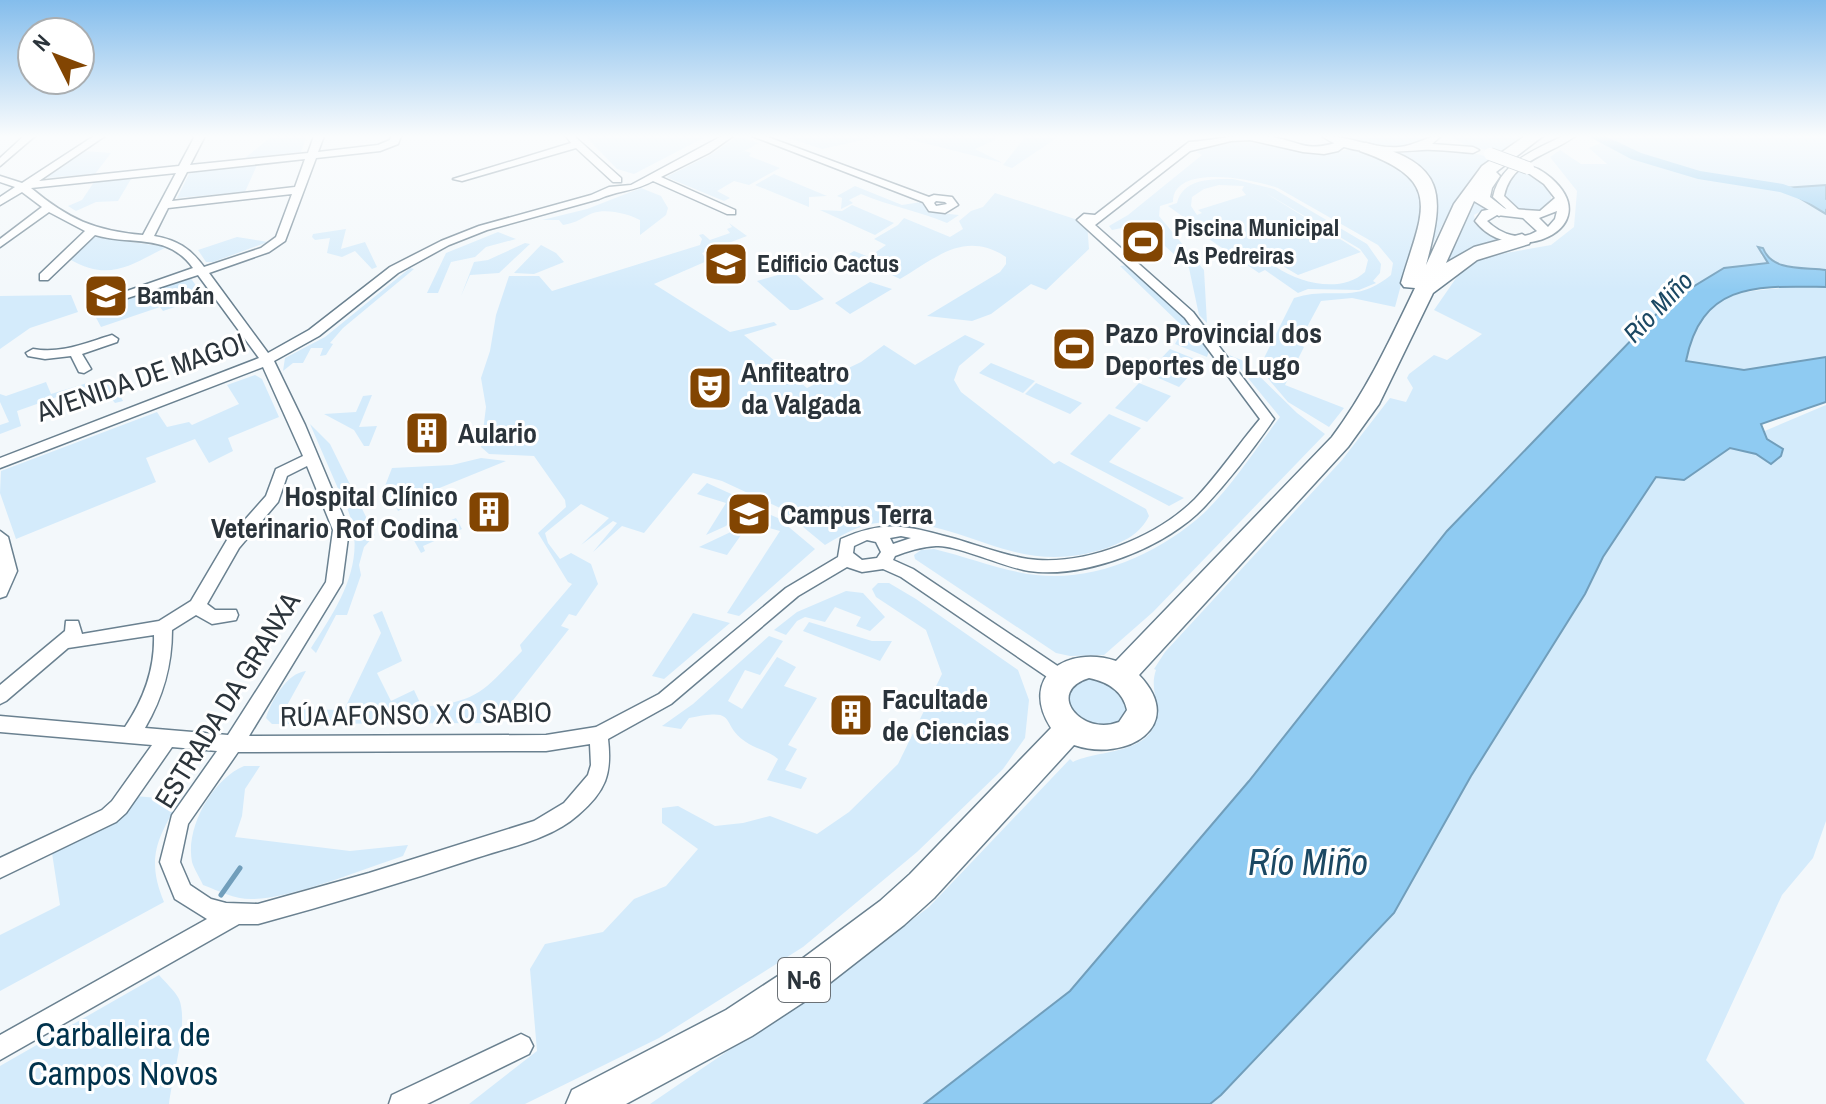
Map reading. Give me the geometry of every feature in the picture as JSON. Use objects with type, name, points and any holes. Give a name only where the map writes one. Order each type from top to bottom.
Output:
[{"type":"highway","points":[[1408,324],[1403,316],[1429,204],[1427,188]]},
{"type":"highway","points":[[1121,675],[1328,457],[1374,395],[1449,228],[1474,188]]},
{"type":"highway","points":[[1483,188],[1480,194],[1483,201],[1515,213]]},
{"type":"highway","points":[[1421,293],[1463,257],[1482,248],[1532,238]]},
{"type":"highway","points":[[1089,666],[1121,675],[1137,692],[1141,703],[1141,713],[1130,731],[1107,739],[1094,739],[1070,729],[1056,713],[1053,703],[1056,685],[1069,672],[1089,666]]},
{"type":"highway","name":"N-6","points":[[586,1104],[739,1023],[800,983],[892,913],[933,875],[1070,729]]},
{"type":"street","points":[[0,202],[20,188]]},
{"type":"street","name":"ESTRADA DA GRANXA","points":[[24,188],[92,231],[176,244],[188,253],[266,359],[341,530],[334,583],[233,744],[179,821],[170,862],[182,892],[206,908],[236,914],[258,914],[556,820],[585,795],[596,780],[601,765],[598,735]]},
{"type":"street","points":[[147,238],[173,188]]},
{"type":"street","points":[[266,359],[314,333],[376,282],[423,253],[483,228],[595,197],[611,188]]},
{"type":"street","points":[[665,188],[731,212]]},
{"type":"street","points":[[893,188],[929,201]]},
{"type":"street","points":[[873,535],[901,530],[1029,565],[1071,566],[1123,553],[1181,519],[1200,503],[1267,419],[1189,315],[1093,220],[1136,188]]},
{"type":"street","points":[[1500,188],[1498,197],[1515,213],[1541,224],[1544,232],[1532,238],[1495,234],[1483,225],[1482,217],[1515,213],[1548,213],[1561,199]]},
{"type":"street","points":[[1532,238],[1557,225],[1562,213],[1561,199],[1556,188]]},
{"type":"street","points":[[93,305],[275,244],[285,233],[299,190],[165,205]]},
{"type":"street","points":[[0,244],[50,206]]},
{"type":"street","points":[[44,277],[92,231]]},
{"type":"street","points":[[33,353],[75,352],[112,339]]},
{"type":"street","points":[[75,352],[84,369]]},
{"type":"street","name":"AVENIDA DE MAGOI","points":[[0,455],[235,366],[266,359]]},
{"type":"street","name":"AVENIDA DE MAGOI","points":[[0,463],[253,367],[266,359]]},
{"type":"street","points":[[0,696],[69,634],[76,642],[163,627],[197,606],[233,544],[273,498],[279,476],[287,468],[312,458]]},
{"type":"street","points":[[873,535],[882,538],[886,557],[907,573],[1062,678]]},
{"type":"street","name":"RÚA AFONSO X O SABIO","points":[[0,724],[233,744],[515,744],[598,735],[665,699],[792,592],[847,559],[847,543],[859,536],[873,535]]},
{"type":"street","points":[[0,537],[9,571],[0,592]]},
{"type":"street","points":[[847,559],[866,567],[918,542],[944,542]]},
{"type":"street","points":[[907,573],[905,552],[918,542]]},
{"type":"street","points":[[197,606],[212,617],[230,615]]},
{"type":"street","points":[[131,734],[157,684],[162,666],[163,627]]},
{"type":"street","points":[[0,868],[109,816],[119,807],[168,738]]},
{"type":"street","points":[[0,1048],[236,914]]},
{"type":"street","points":[[401,1104],[521,1046]]},
{"type":"green space","points":[[90,188],[126,188],[118,201],[96,202],[76,211],[68,206],[82,200]]},
{"type":"green space","points":[[182,188],[247,188],[245,192],[177,198]]},
{"type":"green space","points":[[641,188],[661,196],[668,208],[666,215],[640,235],[640,220],[618,212],[593,213],[563,225],[559,220],[542,220],[587,209]]},
{"type":"green space","points":[[691,188],[723,188],[717,191],[730,198],[724,201]]},
{"type":"green space","points":[[761,188],[807,188],[827,196],[809,197],[809,207]]},
{"type":"green space","points":[[859,188],[902,205],[921,202],[930,212],[959,215],[947,223],[861,194],[841,209],[842,198],[837,196]]},
{"type":"green space","points":[[1162,188],[1180,188],[1173,202],[1160,206],[1159,216],[1204,270],[1207,323],[1199,315],[1189,268],[1141,224],[1112,230],[1109,226]]},
{"type":"green space","points":[[1210,188],[1192,197],[1191,206],[1197,215],[1202,213],[1198,210],[1246,195],[1243,188],[1274,189],[1367,244],[1381,264],[1380,273],[1373,281],[1376,283],[1359,290],[1308,289],[1298,293],[1265,270],[1259,273],[1181,220],[1185,218],[1168,206],[1177,203],[1185,189]],"holes":[[[1264,192],[1360,249],[1368,260],[1365,272],[1344,283],[1320,284],[1286,273],[1276,267],[1281,265],[1298,275],[1361,252]]]},
{"type":"green space","points":[[1278,188],[1421,188],[1422,208],[1395,307],[1352,298],[1321,301],[1298,344],[1304,347],[1285,385],[1344,408],[1329,427],[1288,402],[1259,368],[1294,298],[1365,290],[1391,275],[1393,263],[1378,245]]},
{"type":"green space","points":[[1432,188],[1465,188],[1424,262],[1435,194]]},
{"type":"green space","points":[[1506,188],[1549,188],[1551,207],[1542,213],[1522,211],[1505,201],[1503,194]]},
{"type":"green space","points":[[1574,188],[1800,188],[1784,189],[1826,214],[1826,270],[1781,265],[1767,256],[1763,248],[1761,255],[1767,264],[1724,268],[1668,302],[1487,488],[1249,781],[1070,991],[924,1104],[650,1104],[836,977],[929,907],[1070,759],[1073,762],[1124,749],[1146,737],[1153,728],[1156,715],[1154,669],[1165,652],[1342,460],[1390,398],[1406,402],[1413,388],[1407,378],[1409,374],[1434,355],[1447,360],[1482,334],[1434,310],[1461,271],[1484,257],[1551,245],[1574,227],[1577,191]]},
{"type":"green space","points":[[995,193],[1087,223],[1089,249],[1046,290],[1031,284],[991,314],[972,321],[927,316],[1000,272],[1006,264],[1006,257],[991,249],[977,246],[951,250],[900,279],[849,254],[854,251],[869,257],[886,245],[874,239],[904,218],[950,237],[963,229],[959,221],[971,211],[983,207]]},
{"type":"green space","points":[[1477,198],[1487,208],[1474,215],[1476,225],[1504,241],[1443,265]]},
{"type":"green space","points":[[852,205],[894,223],[875,235],[820,210],[842,211]]},
{"type":"green space","points":[[729,223],[747,236],[702,253],[707,261],[654,284],[730,332],[774,322],[777,325],[744,335],[807,388],[861,362],[884,345],[915,365],[965,335],[985,344],[959,366],[954,380],[961,392],[1054,464],[1059,461],[1146,509],[1149,516],[1145,522],[1137,532],[1120,543],[1075,556],[1047,557],[1021,553],[947,531],[893,522],[857,528],[825,545],[780,508],[722,481],[693,473],[644,533],[622,526],[593,552],[617,523],[613,521],[581,545],[609,518],[581,504],[545,533],[560,559],[571,553],[591,564],[598,584],[576,616],[569,614],[561,626],[569,629],[495,723],[272,724],[266,718],[276,696],[292,677],[306,671],[285,709],[344,710],[381,633],[373,615],[382,611],[402,661],[377,673],[391,701],[414,690],[422,707],[456,702],[489,685],[522,651],[520,645],[572,584],[538,533],[566,507],[565,500],[534,456],[489,454],[481,447],[486,407],[481,378],[509,276],[539,276],[552,291],[700,245],[702,239],[699,235],[703,234],[710,240],[730,233],[727,229],[732,227]]},
{"type":"green space","points":[[346,229],[341,249],[365,242],[377,267],[372,269],[355,251],[342,257],[327,253],[330,238],[315,240],[312,237],[313,234]]},
{"type":"green space","points":[[498,232],[516,239],[486,247],[475,257],[451,262],[438,293],[427,293],[446,253]]},
{"type":"green space","points":[[95,237],[167,247],[119,269],[96,270],[69,259]]},
{"type":"green space","points":[[237,237],[268,242],[213,262],[206,262],[198,250]]},
{"type":"green space","points":[[525,243],[530,244],[499,273],[470,275],[461,296],[474,262],[488,260]]},
{"type":"green space","points":[[541,245],[556,253],[564,262],[534,274],[514,273]]},
{"type":"green space","points":[[1128,265],[1182,315],[1209,351],[1207,357],[1175,344],[1179,337],[1178,322],[1120,266]]},
{"type":"green space","points":[[410,268],[414,269],[343,328],[330,343],[333,344],[326,355],[320,356],[323,348],[311,348],[303,363],[293,363],[283,371],[285,358],[325,337]]},
{"type":"green space","points":[[792,271],[824,299],[798,310],[790,310],[757,281]]},
{"type":"green space","points":[[190,277],[204,297],[163,311],[160,307],[101,327],[93,312]]},
{"type":"green space","points":[[870,282],[892,289],[850,314],[835,303]]},
{"type":"green space","points":[[1795,287],[1826,287],[1826,357],[1744,370],[1686,361],[1692,338],[1710,308],[1737,294]]},
{"type":"green space","points":[[71,295],[78,312],[30,328],[0,349],[0,296]]},
{"type":"green space","points":[[1170,349],[1202,362],[1179,387],[1147,373]]},
{"type":"green space","points":[[1229,355],[1244,361],[1297,413],[1325,434],[1153,612],[1104,655],[1070,656],[1056,653],[915,559],[914,555],[921,550],[934,549],[1010,570],[1059,576],[1081,574],[1126,562],[1168,541],[1214,503],[1280,417]]},
{"type":"green space","points":[[991,363],[1035,381],[1023,393],[979,373]]},
{"type":"green space","points":[[255,375],[262,379],[279,417],[228,438],[233,451],[209,463],[195,439],[146,458],[156,482],[16,539],[0,493],[1,471],[157,412],[167,427],[189,422],[192,425],[239,404],[227,385]]},
{"type":"green space","points":[[97,380],[100,384],[112,380],[123,401],[115,403],[103,389],[89,394],[85,387],[17,411],[21,426],[0,434],[0,425],[9,422],[0,402],[0,394],[6,396],[46,382],[51,394]]},
{"type":"green space","points":[[1036,383],[1082,403],[1070,414],[1025,394]]},
{"type":"green space","points":[[1139,383],[1171,396],[1147,422],[1115,408]]},
{"type":"green space","points":[[372,395],[359,427],[377,426],[369,446],[364,446],[354,430],[324,414],[356,412],[363,396]]},
{"type":"green space","points":[[1826,405],[1826,821],[1813,858],[1782,895],[1706,1060],[1745,1104],[1210,1104],[1394,913],[1471,776],[1585,594],[1603,557],[1656,477]]},
{"type":"green space","points":[[1109,414],[1141,428],[1109,462],[1184,498],[1169,506],[1070,454]]},
{"type":"green space","points":[[310,424],[330,444],[375,535],[364,547],[359,565],[361,575],[347,615],[336,615],[316,653],[311,648],[332,615],[348,581],[355,546],[347,508],[353,504],[350,497],[343,500]]},
{"type":"green space","points":[[481,458],[506,461],[400,504],[402,509],[398,511],[385,486],[392,468],[452,465]]},
{"type":"green space","points":[[707,483],[738,497],[745,507],[726,526],[706,535],[726,503],[697,494]]},
{"type":"green space","points":[[757,509],[778,518],[815,549],[739,616],[727,613],[780,531],[758,525],[746,528],[727,555],[699,547],[737,529]]},
{"type":"green space","points":[[456,518],[462,529],[423,546],[425,551],[421,553],[412,537]]},
{"type":"green space","points":[[878,583],[889,583],[916,599],[1018,670],[1029,700],[1025,738],[1003,769],[917,852],[803,947],[659,1038],[525,1104],[469,1104],[537,1051],[530,969],[545,944],[603,932],[634,899],[666,886],[698,849],[662,823],[662,808],[678,806],[715,826],[770,816],[817,834],[849,812],[898,764],[942,674],[926,630],[876,597],[872,589]]},
{"type":"green space","points":[[846,591],[863,593],[885,617],[870,631],[856,626],[861,617],[835,607],[825,622],[805,617],[797,621],[786,635],[774,630],[797,612]]},
{"type":"green space","points":[[693,613],[730,623],[664,679],[652,676]]},
{"type":"green space","points":[[809,622],[872,641],[892,641],[880,661],[803,631]]},
{"type":"green space","points":[[769,636],[783,641],[760,675],[745,670],[728,701],[742,709],[777,657],[796,667],[784,686],[817,698],[788,745],[797,749],[785,770],[807,778],[801,789],[767,780],[778,759],[739,737],[723,716],[689,718],[681,729],[662,726],[693,704]]},
{"type":"green space","points":[[1089,675],[1120,686],[1129,713],[1116,726],[1103,729],[1072,719],[1065,691]]},
{"type":"green space","points":[[244,766],[260,766],[245,789],[242,816],[235,837],[350,851],[408,845],[403,856],[306,889],[267,898],[239,898],[203,885],[192,862],[191,848],[197,820],[212,793],[233,772]]},
{"type":"green space","points":[[135,796],[180,800],[160,838],[155,861],[164,902],[0,991],[0,935],[60,905],[52,853],[116,821]]},
{"type":"green space","name":"Carballeira de Campos Novos","points":[[159,975],[177,996],[182,1009],[181,1036],[169,1104],[0,1104],[0,1066]]},
{"type":"water","points":[[1783,188],[1826,188],[1826,214]]},
{"type":"water","name":"Río Miño","points":[[1758,247],[1781,265],[1826,270],[1826,287],[1756,289],[1719,302],[1705,316],[1694,335],[1686,361],[1744,370],[1826,357],[1826,402],[1761,424],[1767,439],[1783,449],[1781,456],[1771,464],[1756,454],[1730,448],[1684,480],[1656,477],[1603,557],[1585,594],[1471,776],[1394,913],[1221,1095],[1210,1104],[924,1104],[1070,991],[1249,781],[1447,531],[1668,302],[1724,268],[1768,263]]},
{"type":"waterway","points":[[1780,188],[1826,205]]},
{"type":"waterway","points":[[221,895],[240,868]]},
{"type":"place","name":"Piscina Municipal As Pedreiras","points":[[1143,242]]},
{"type":"place","name":"Edificio Cactus","points":[[726,264]]},
{"type":"place","name":"Bambán","points":[[106,296]]},
{"type":"place","name":"Pazo Provincial dos Deportes de Lugo","points":[[1074,349]]},
{"type":"place","name":"Anfiteatro da Valgada","points":[[710,388]]},
{"type":"place","name":"Aulario","points":[[427,433]]},
{"type":"place","name":"Hospital Clínico Veterinario Rof Codina","points":[[489,512]]},
{"type":"place","name":"Campus Terra","points":[[749,514]]},
{"type":"place","name":"Facultade de Ciencias","points":[[851,715]]}]
